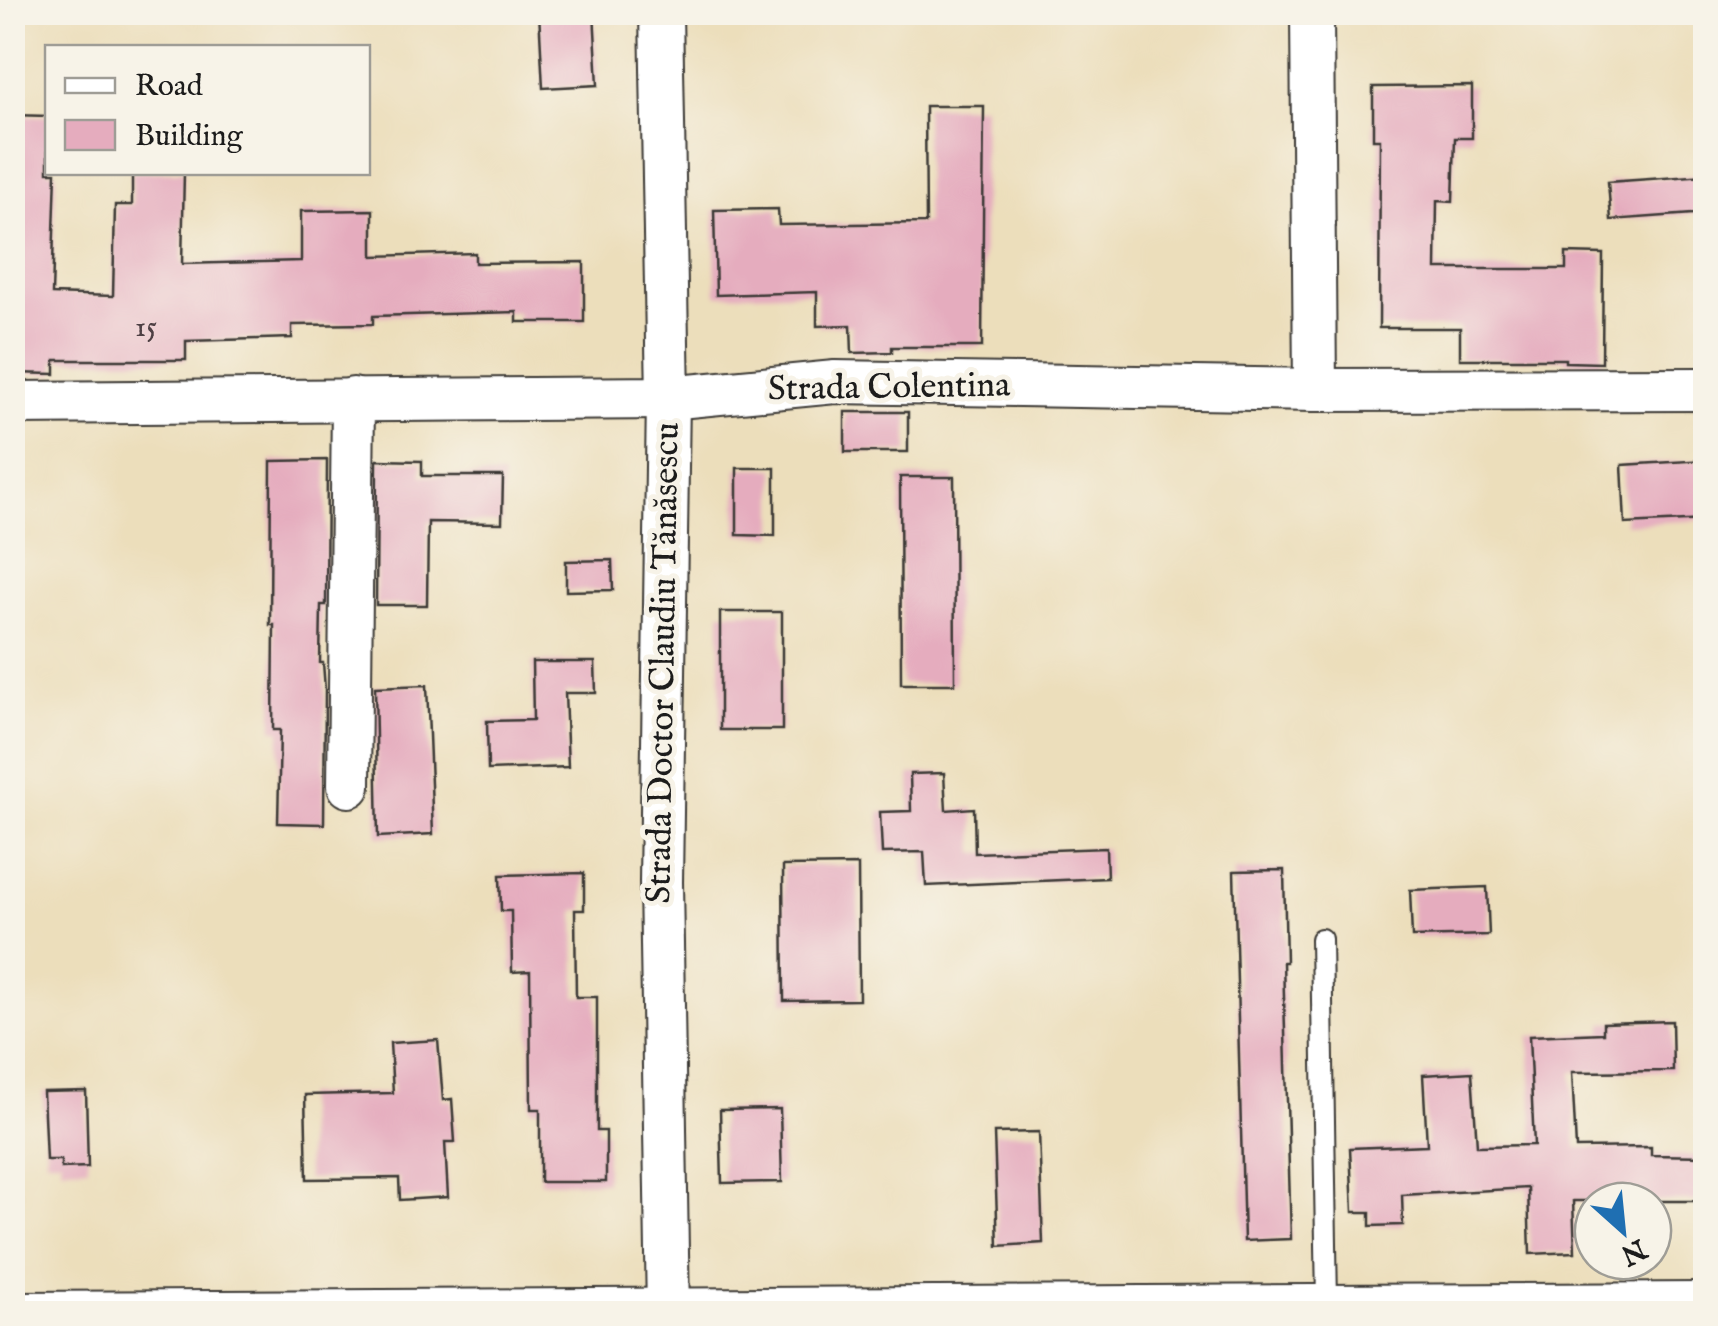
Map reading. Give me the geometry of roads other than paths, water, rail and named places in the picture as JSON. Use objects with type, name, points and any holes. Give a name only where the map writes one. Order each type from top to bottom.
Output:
[{"type":"street","name":"Strada Doctor Claudiu Tănăsescu","points":[[661,12],[668,398],[660,882],[668,1312]]},
{"type":"street","points":[[1312,12],[1315,390]]},
{"type":"street","name":"Strada Colentina","points":[[12,403],[668,398],[835,382],[1315,390],[1706,389]]},
{"type":"street","points":[[348,786],[353,399]]},
{"type":"street","points":[[12,1314],[1706,1304]]},
{"type":"lane","points":[[1321,939],[1327,1304]]}]
